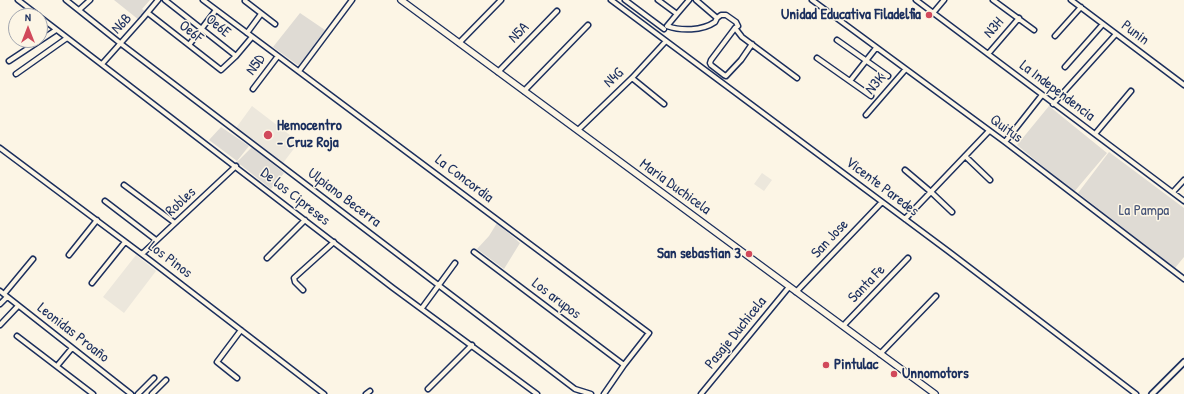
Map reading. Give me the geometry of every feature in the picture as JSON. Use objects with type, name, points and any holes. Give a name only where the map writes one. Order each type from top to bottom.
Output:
[{"type":"main road","name":"Maria Duchicela","points":[[401,0],[934,394]]},
{"type":"street","name":"De los Cipreses","points":[[18,0],[28,8]]},
{"type":"street","name":"Ulpiano Becerra","points":[[66,0],[120,43],[575,388],[591,394]]},
{"type":"street","points":[[79,10],[90,0]]},
{"type":"street","name":"N6B","points":[[102,64],[158,0]]},
{"type":"street","name":"Oe6E","points":[[166,0],[236,56]]},
{"type":"street","name":"La Concordia","points":[[203,0],[649,333],[624,365],[606,393]]},
{"type":"street","points":[[299,71],[352,0]]},
{"type":"street","points":[[459,42],[501,0]]},
{"type":"street","name":"Vicente Paredes","points":[[611,0],[905,219],[1136,394]]},
{"type":"street","points":[[625,0],[666,28],[702,28],[715,22],[721,15],[726,14],[738,26],[710,63],[726,76],[741,60],[752,44]]},
{"type":"street","points":[[658,0],[677,14]]},
{"type":"street","points":[[659,36],[689,0]]},
{"type":"street","points":[[696,0],[717,18]]},
{"type":"street","name":"Quitus","points":[[812,0],[905,70],[1005,142],[1184,279]]},
{"type":"street","name":"La Independencia","points":[[916,0],[1184,201]]},
{"type":"street","points":[[933,12],[944,0]]},
{"type":"street","points":[[993,0],[1034,30]]},
{"type":"street","name":"Punin","points":[[1071,0],[1184,85]]},
{"type":"street","points":[[245,1],[275,24]]},
{"type":"street","points":[[1055,36],[1081,8]]},
{"type":"street","points":[[189,46],[216,10]]},
{"type":"street","name":"N5A","points":[[498,72],[557,11]]},
{"type":"street","name":"Oe6F","points":[[148,13],[189,46],[221,69],[236,56]]},
{"type":"street","points":[[247,33],[261,14]]},
{"type":"street","name":"N3H","points":[[988,54],[1019,18]]},
{"type":"street","name":"De los Cipreses","points":[[48,23],[236,166],[393,288],[537,394]]},
{"type":"street","points":[[1065,67],[1102,24]]},
{"type":"street","points":[[524,91],[588,25]]},
{"type":"street","points":[[736,28],[742,37],[796,78]]},
{"type":"street","points":[[9,61],[56,30]]},
{"type":"street","points":[[1053,104],[1116,34]]},
{"type":"street","points":[[236,56],[252,37]]},
{"type":"street","points":[[16,74],[67,38]]},
{"type":"street","points":[[837,40],[888,76]]},
{"type":"street","name":"N4G","points":[[578,130],[632,78],[666,42]]},
{"type":"street","points":[[850,81],[876,48]]},
{"type":"street","name":"N5D","points":[[253,89],[278,56]]},
{"type":"street","points":[[817,58],[871,96]]},
{"type":"street","name":"N3K","points":[[866,115],[905,70]]},
{"type":"street","points":[[632,78],[664,104]]},
{"type":"street","points":[[1095,134],[1131,91]]},
{"type":"street","points":[[1005,142],[1042,95]]},
{"type":"street","points":[[905,219],[988,131]]},
{"type":"street","name":"Los Pinos","points":[[0,148],[142,254],[324,394]]},
{"type":"street","points":[[965,156],[990,180]]},
{"type":"street","name":"Robles","points":[[142,254],[236,166]]},
{"type":"street","points":[[905,170],[932,192],[952,212]]},
{"type":"street","points":[[1173,192],[1184,180]]},
{"type":"street","points":[[124,185],[175,223]]},
{"type":"street","points":[[105,201],[156,240]]},
{"type":"street","name":"San Jose","points":[[796,292],[882,202]]},
{"type":"street","points":[[70,255],[97,220]]},
{"type":"street","points":[[267,258],[305,220]]},
{"type":"street","points":[[92,283],[125,242]]},
{"type":"street","points":[[303,290],[295,282],[294,278],[334,242]]},
{"type":"street","name":"Los arupos","points":[[474,252],[624,365]]},
{"type":"street","name":"Santa Fe","points":[[843,326],[908,258]]},
{"type":"street","points":[[0,304],[4,294],[33,259]]},
{"type":"street","points":[[422,308],[455,263]]},
{"type":"street","name":"Pasaje Duchicela","points":[[702,394],[789,286]]},
{"type":"street","name":"Leonidas Proaño","points":[[4,294],[132,394]]},
{"type":"street","points":[[880,354],[936,296]]},
{"type":"street","points":[[0,325],[18,306]]},
{"type":"street","points":[[237,378],[217,362],[241,330]]},
{"type":"street","points":[[17,336],[93,394]]},
{"type":"street","points":[[428,390],[472,345]]},
{"type":"street","points":[[57,366],[72,348]]},
{"type":"street","points":[[1152,394],[1184,362]]},
{"type":"street","points":[[138,394],[154,378]]},
{"type":"street","points":[[152,394],[166,380]]},
{"type":"shaded area","name":"Hemocentro - Cruz Roja","points":[[252,106],[299,142],[283,163],[236,128]]},
{"type":"shaded area","points":[[762,173],[772,180],[764,191],[754,184]]},
{"type":"shaded area","points":[[136,255],[156,271],[124,313],[103,297]]},
{"type":"green space","points":[[114,0],[150,0],[142,9],[146,12],[139,20]]},
{"type":"green space","points":[[300,13],[325,30],[299,66],[273,47]]},
{"type":"green space","points":[[1049,106],[1107,153],[1074,192],[1017,145]]},
{"type":"green space","points":[[221,127],[249,146],[237,161],[209,140]]},
{"type":"green space","points":[[252,147],[284,173],[271,189],[237,162]]},
{"type":"green space","name":"La Pampa","points":[[1109,152],[1184,208],[1184,257],[1175,268],[1078,193]]},
{"type":"green space","points":[[497,223],[520,243],[504,269],[477,249],[489,236]]},
{"type":"place","name":"Unidad Educativa Filadelfia","points":[[929,15]]},
{"type":"place","name":"Hemocentro - Cruz Roja","points":[[268,135]]},
{"type":"place","name":"San sebastian 3","points":[[749,254]]},
{"type":"place","name":"Pintulac","points":[[826,365]]},
{"type":"place","name":"Unnomotors","points":[[894,374]]}]
